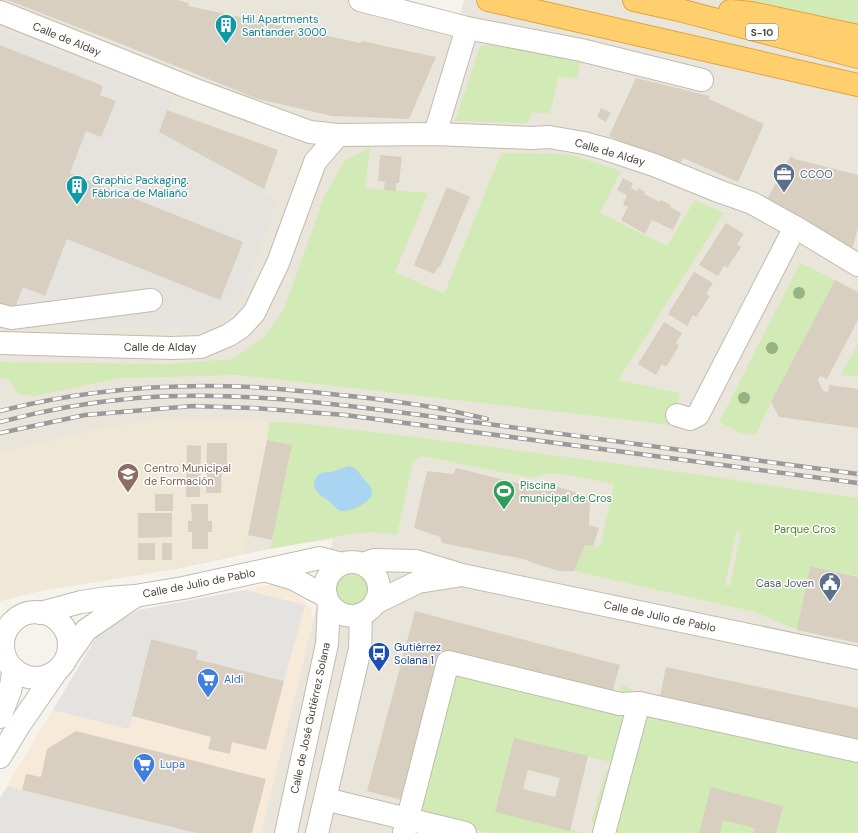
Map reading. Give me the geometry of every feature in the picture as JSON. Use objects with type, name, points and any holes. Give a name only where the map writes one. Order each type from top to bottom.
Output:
[{"type":"highway","points":[[488,0],[768,63],[858,85]]},
{"type":"highway","name":"S-10","points":[[634,0],[679,10],[858,57]]},
{"type":"highway","points":[[679,10],[716,9],[751,13],[858,36]]},
{"type":"highway","points":[[768,63],[858,97]]},
{"type":"street","points":[[360,0],[467,28],[581,50],[702,80]]},
{"type":"street","name":"Calle de Alday","points":[[0,12],[193,89],[310,132],[338,135],[435,134],[531,138],[549,137],[584,143],[606,149],[654,165],[715,190],[752,203],[858,265]]},
{"type":"street","points":[[435,134],[467,28]]},
{"type":"street","name":"Calle de Alday","points":[[0,343],[171,348],[201,347],[229,335],[240,327],[254,313],[278,263],[315,162],[338,135]]},
{"type":"street","points":[[677,415],[690,418],[698,415],[795,227]]},
{"type":"street","points":[[0,315],[11,318],[151,300]]},
{"type":"street","name":"Calle de Julio de Pablo","points":[[0,614],[33,614],[81,602],[135,596],[183,588],[320,558],[352,564],[374,560],[416,561],[462,575],[858,658]]},
{"type":"street","points":[[317,833],[368,609],[378,595],[376,577],[371,570],[352,564],[335,568],[326,581],[328,600],[336,610],[343,614],[352,616],[368,609]]},
{"type":"street","name":"Calle de Julio de Pablo","points":[[264,571],[294,579],[328,600]]},
{"type":"street","name":"Calle de Julio de Pablo","points":[[368,609],[418,582],[462,575]]},
{"type":"street","name":"Calle de Julio de Pablo","points":[[0,757],[18,727],[86,630],[135,596]]},
{"type":"street","name":"Calle de José Gutiérrez Solana","points":[[286,833],[327,644],[328,600]]},
{"type":"street","points":[[33,614],[50,615],[64,628],[68,638],[69,648],[61,665],[46,677],[35,678],[24,676],[14,669],[2,648],[8,628],[15,620],[33,614]]},
{"type":"street","points":[[406,826],[448,662],[620,704],[639,703],[858,751]]},
{"type":"street","points":[[0,718],[10,691],[14,669]]},
{"type":"street","points":[[604,833],[639,703]]},
{"type":"street","points":[[325,799],[406,826],[465,833]]},
{"type":"shaded area","points":[[0,0],[393,0],[460,15],[464,0],[858,0],[858,833],[261,833],[333,539],[278,547],[176,569],[40,591],[0,601]]},
{"type":"shaded area","points":[[0,30],[172,98],[159,132],[264,189],[260,194],[277,201],[242,296],[221,320],[198,328],[0,324]]},
{"type":"shaded area","name":"Centro Municipal de Formación","points":[[247,418],[270,422],[244,554],[197,563],[176,569],[40,591],[0,601],[0,452],[93,430],[162,419]]},
{"type":"shaded area","points":[[274,584],[288,587],[311,609],[313,620],[261,833],[0,833],[0,798],[98,634],[139,610]]},
{"type":"shaded area","points":[[245,590],[305,605],[284,681],[196,659],[198,651],[151,639],[129,729],[53,710],[98,634],[139,610]]},
{"type":"shaded area","points":[[8,786],[196,833],[0,833],[0,798]]},
{"type":"green space","points":[[734,0],[858,0],[858,28]]},
{"type":"green space","points":[[505,43],[581,58],[577,79],[559,76],[550,114],[532,112],[528,123],[455,121],[480,46]]},
{"type":"green space","points":[[370,148],[365,188],[428,193],[395,272],[444,294],[501,153],[569,154],[621,171],[600,213],[667,246],[695,200],[724,213],[618,380],[680,393],[672,425],[239,375],[121,378],[34,396],[18,394],[8,378],[0,379],[0,362],[169,364],[233,359],[264,337],[284,309],[325,194],[345,160]]},
{"type":"green space","points":[[800,263],[835,280],[771,402],[756,435],[741,433],[719,422]]},
{"type":"green space","points":[[858,344],[858,377],[841,375]]},
{"type":"green space","name":"Parque Cros","points":[[270,422],[297,423],[416,437],[718,477],[858,498],[858,576],[810,566],[797,630],[755,612],[574,571],[585,545],[600,547],[614,484],[563,474],[545,474],[531,478],[422,456],[413,462],[397,535],[376,532],[355,533],[270,549],[292,445],[267,440]],"holes":[[[736,532],[741,533],[730,586],[725,585]]]},
{"type":"green space","points":[[352,568],[360,570],[366,574],[370,580],[372,588],[370,596],[366,602],[360,606],[352,608],[344,606],[338,602],[334,596],[332,588],[334,580],[338,574],[344,570]]},
{"type":"green space","points":[[459,660],[617,701],[621,685],[633,689],[614,763],[514,738],[496,811],[583,833],[489,833],[419,816]]},
{"type":"green space","points":[[643,715],[858,760],[858,833],[614,833]]},
{"type":"green space","points":[[606,770],[612,771],[597,823],[591,822]]},
{"type":"water","points":[[350,466],[356,469],[369,485],[372,489],[372,494],[368,500],[359,506],[341,511],[318,493],[314,487],[314,484],[317,477],[324,472],[332,472]]},
{"type":"building","points":[[7,0],[177,0],[189,3],[188,6],[361,43],[362,41],[436,57],[409,119],[332,116],[258,99]]},
{"type":"building","name":"Graphic Packaging. Fábrica de Maliaño","points":[[0,45],[103,86],[100,95],[116,101],[101,137],[86,131],[70,173],[243,242],[220,300],[67,239],[45,296],[23,287],[13,312],[0,307]]},
{"type":"building","points":[[636,78],[710,96],[709,99],[764,124],[738,182],[683,158],[680,164],[648,153],[609,136]]},
{"type":"building","points":[[601,108],[611,113],[606,122],[597,117]]},
{"type":"building","points":[[167,110],[278,150],[264,189],[159,132]]},
{"type":"building","points":[[380,155],[402,157],[399,183],[396,183],[396,191],[384,190],[385,182],[378,181]]},
{"type":"building","points":[[791,156],[795,159],[858,175],[858,228],[852,249],[767,199]]},
{"type":"building","points":[[623,178],[633,183],[631,188],[637,191],[638,188],[645,192],[644,194],[660,202],[661,200],[671,205],[670,207],[681,213],[673,230],[652,220],[645,234],[621,220],[628,207],[623,205],[627,195],[617,190]]},
{"type":"building","points":[[447,187],[470,197],[440,267],[438,267],[434,274],[414,265]]},
{"type":"building","points":[[726,223],[744,234],[737,244],[741,247],[727,268],[724,266],[718,276],[699,265]]},
{"type":"building","points":[[694,272],[713,283],[706,294],[710,296],[696,317],[693,315],[687,326],[668,314]]},
{"type":"building","points":[[835,280],[858,292],[858,320],[827,379],[820,376],[818,380],[823,391],[828,392],[829,385],[858,389],[858,428],[779,417],[771,402]]},
{"type":"building","points":[[664,322],[682,333],[676,343],[679,346],[666,367],[662,364],[656,375],[638,364]]},
{"type":"building","points":[[267,440],[292,445],[272,540],[248,535]]},
{"type":"building","points":[[207,443],[227,443],[227,470],[222,470],[221,493],[206,493]]},
{"type":"building","points":[[187,445],[201,446],[200,497],[186,497]]},
{"type":"building","name":"Piscina municipal de Cros","points":[[456,468],[541,489],[559,487],[590,497],[589,525],[599,528],[593,546],[585,545],[574,571],[559,571],[523,559],[442,543],[440,537],[414,528],[427,471],[453,474]]},
{"type":"building","points":[[155,494],[173,494],[173,511],[155,511]]},
{"type":"building","points":[[191,504],[208,504],[208,521],[212,521],[212,532],[208,532],[208,549],[192,549],[192,532],[188,532],[188,521],[192,521]]},
{"type":"building","points":[[138,513],[172,513],[172,537],[138,538]]},
{"type":"building","points":[[138,543],[155,543],[155,560],[138,560]]},
{"type":"building","points":[[162,543],[172,543],[172,560],[162,560]]},
{"type":"building","name":"Casa Joven","points":[[810,566],[858,577],[858,643],[797,630]]},
{"type":"building","points":[[415,611],[620,665],[610,700],[441,655],[402,800],[367,791]]},
{"type":"building","name":"Aldi","points":[[151,639],[198,651],[196,659],[284,681],[266,750],[232,742],[230,754],[208,749],[211,737],[132,716]]},
{"type":"building","points":[[666,667],[858,708],[858,746],[659,701]]},
{"type":"building","name":"Lupa","points":[[76,731],[266,779],[252,833],[196,833],[22,790],[26,774],[41,777],[47,749]]},
{"type":"building","points":[[514,738],[588,756],[570,831],[495,812]],"holes":[[[528,770],[560,778],[555,797],[523,789]]]},
{"type":"building","points":[[711,787],[783,806],[776,833],[754,833],[755,828],[723,820],[720,833],[699,833]]},
{"type":"railway","points":[[0,411],[93,393],[156,387],[219,386],[274,388],[372,398],[438,408],[487,419]]},
{"type":"railway","points":[[0,422],[68,407],[137,398],[181,396],[269,398],[401,412],[858,474]]},
{"type":"railway","points":[[0,433],[85,415],[193,406],[253,408],[345,415],[858,483]]},
{"type":"place","name":"Hi! Apartments Santander 3000","points":[[226,44]]},
{"type":"place","name":"CCOO","points":[[784,194]]},
{"type":"place","name":"Graphic Packaging. Fábrica de Maliaño","points":[[77,206]]},
{"type":"place","name":"Centro Municipal de Formación","points":[[128,494]]},
{"type":"place","name":"Piscina municipal de Cros","points":[[504,510]]},
{"type":"place","name":"Casa Joven","points":[[830,602]]},
{"type":"place","name":"Gutiérrez Solana 1","points":[[379,672]]},
{"type":"place","name":"Aldi","points":[[208,698]]},
{"type":"place","name":"Lupa","points":[[144,784]]}]
